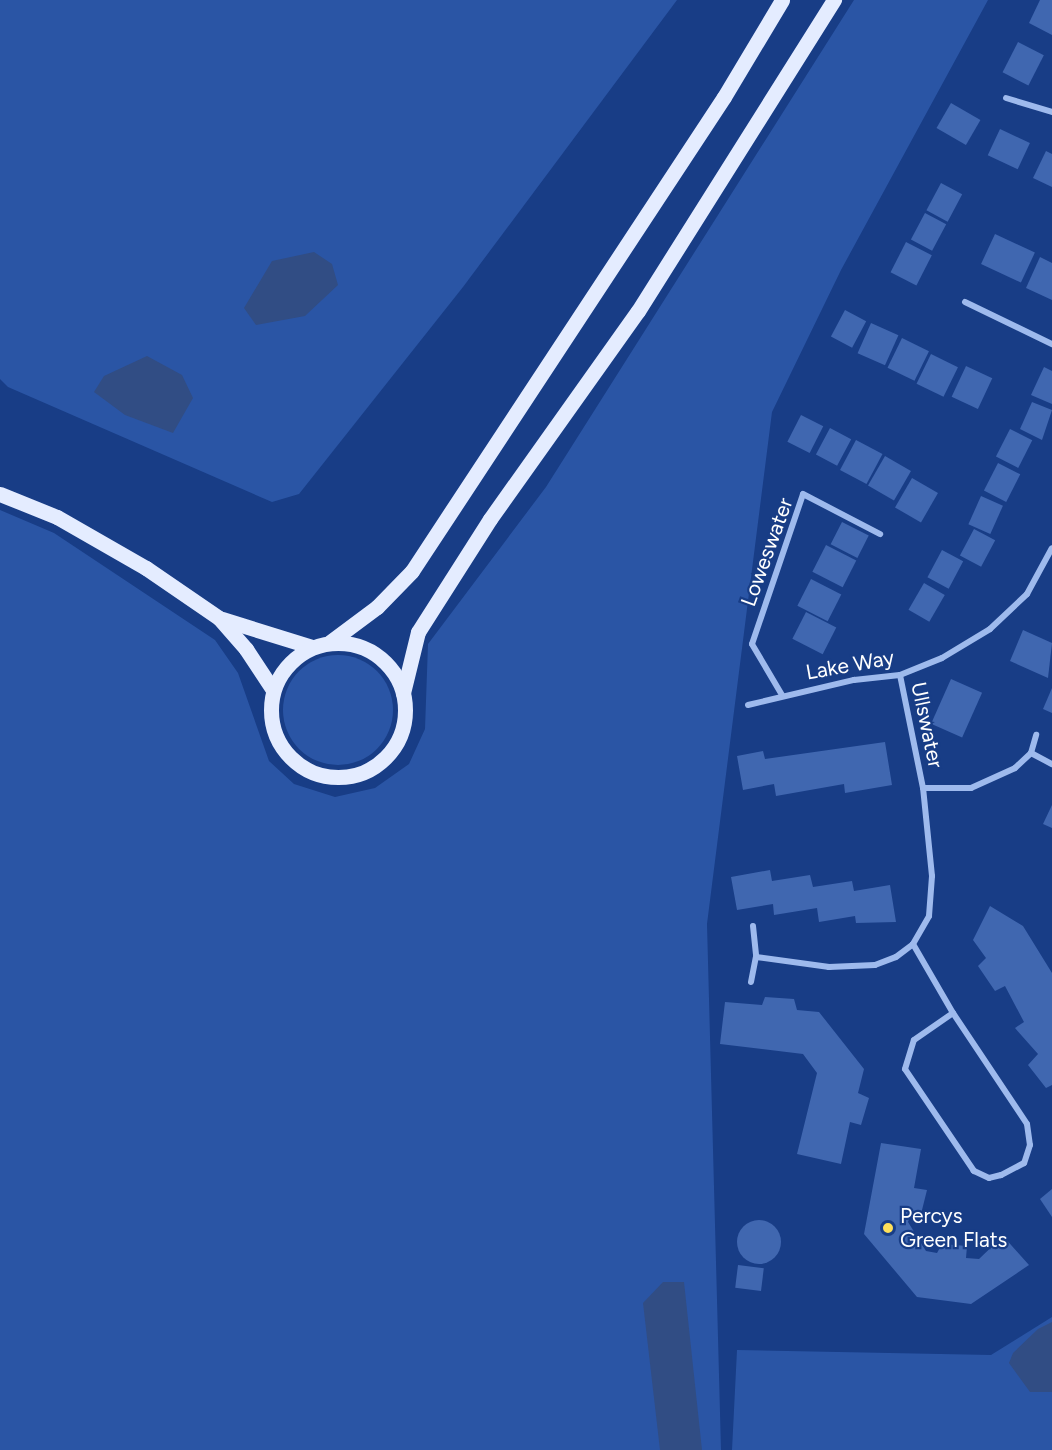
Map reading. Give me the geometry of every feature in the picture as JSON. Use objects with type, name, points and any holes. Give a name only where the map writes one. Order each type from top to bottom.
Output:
[{"type":"main road","points":[[782,0],[724,97],[412,571],[377,607],[330,642],[312,647],[288,664],[273,690],[270,712],[280,744],[303,769],[325,777],[348,777],[369,770],[387,757],[400,737],[405,715],[403,693],[418,632],[490,519],[638,311],[834,0]]},
{"type":"main road","points":[[0,494],[67,523],[146,568],[219,618],[246,649],[273,690]]},
{"type":"main road","points":[[219,618],[312,647]]},
{"type":"main road","points":[[330,642],[368,649],[383,660],[403,693]]},
{"type":"street","points":[[1006,98],[1052,112]]},
{"type":"street","points":[[965,302],[1052,344]]},
{"type":"street","name":"Loweswater","points":[[782,695],[752,644],[803,494],[880,534]]},
{"type":"street","name":"Lake Way","points":[[748,705],[782,695],[900,675],[942,658],[990,629],[1027,594],[1052,548]]},
{"type":"street","name":"Ullswater","points":[[900,675],[923,789],[971,788],[1015,768],[1031,753]]},
{"type":"street","points":[[1036,735],[1031,753],[1052,764]]},
{"type":"street","points":[[756,957],[829,967],[876,965],[896,957],[913,944],[929,916],[932,876],[923,789]]},
{"type":"street","points":[[751,982],[756,957],[753,926]]},
{"type":"street","points":[[913,944],[953,1013],[1027,1124],[1030,1145],[1024,1163],[990,1178],[974,1171],[905,1069],[914,1040],[953,1013]]},
{"type":"shaded area","points":[[0,0],[677,0],[463,287],[299,494],[272,502],[8,387],[0,379]]},
{"type":"shaded area","points":[[854,0],[988,0],[841,270],[772,412],[707,924],[721,1450],[0,1450],[0,510],[54,533],[215,640],[238,673],[269,761],[294,784],[335,797],[375,788],[409,764],[425,729],[428,644],[546,487]]},
{"type":"shaded area","points":[[314,252],[332,264],[338,285],[305,316],[256,325],[244,308],[272,261]]},
{"type":"shaded area","points":[[147,356],[182,375],[193,398],[173,433],[125,415],[94,392],[104,376]]},
{"type":"shaded area","points":[[338,655],[359,659],[377,671],[389,689],[393,710],[389,731],[377,749],[359,761],[338,765],[317,761],[299,749],[287,731],[283,710],[287,689],[299,671],[317,659]]},
{"type":"shaded area","points":[[663,1282],[684,1282],[702,1450],[660,1450],[643,1303]]},
{"type":"shaded area","points":[[1052,1317],[1052,1450],[732,1450],[737,1350],[991,1355]]},
{"type":"shaded area","points":[[1052,1322],[1052,1392],[1030,1392],[1009,1363],[1013,1353],[1038,1329]]},
{"type":"building","points":[[1040,0],[1052,0],[1052,35],[1029,23]]},
{"type":"building","points":[[1018,42],[1044,55],[1028,85],[1003,72]]},
{"type":"building","points":[[951,103],[980,120],[966,145],[936,128]]},
{"type":"building","points":[[1000,129],[1030,143],[1018,169],[988,155]]},
{"type":"building","points":[[1046,151],[1052,154],[1052,187],[1033,178]]},
{"type":"building","points":[[941,183],[962,194],[948,222],[926,210]]},
{"type":"building","points":[[925,213],[946,224],[932,251],[911,239]]},
{"type":"building","points":[[995,234],[1035,253],[1021,283],[981,264]]},
{"type":"building","points":[[906,242],[932,255],[916,285],[891,272]]},
{"type":"building","points":[[1040,257],[1052,263],[1052,300],[1026,288]]},
{"type":"building","points":[[845,310],[866,321],[852,348],[831,336]]},
{"type":"building","points":[[871,323],[898,335],[885,365],[858,353]]},
{"type":"building","points":[[902,338],[929,351],[914,381],[888,368]]},
{"type":"building","points":[[931,354],[958,367],[943,397],[917,384]]},
{"type":"building","points":[[966,366],[992,378],[978,409],[952,397]]},
{"type":"building","points":[[1044,367],[1052,371],[1052,404],[1031,395]]},
{"type":"building","points":[[1032,402],[1052,410],[1042,440],[1020,429]]},
{"type":"building","points":[[801,415],[823,426],[810,453],[787,442]]},
{"type":"building","points":[[830,428],[851,439],[837,466],[816,454]]},
{"type":"building","points":[[1010,429],[1032,440],[1018,468],[996,457]]},
{"type":"building","points":[[856,440],[882,454],[867,484],[840,470]]},
{"type":"building","points":[[885,456],[911,471],[894,500],[868,485]]},
{"type":"building","points":[[998,463],[1020,474],[1006,502],[984,491]]},
{"type":"building","points":[[912,478],[938,493],[921,522],[895,507]]},
{"type":"building","points":[[981,496],[1003,506],[990,534],[968,524]]},
{"type":"building","points":[[842,522],[869,536],[857,558],[831,544]]},
{"type":"building","points":[[974,529],[995,540],[981,567],[960,555]]},
{"type":"building","points":[[826,545],[856,560],[843,587],[812,572]]},
{"type":"building","points":[[942,550],[963,561],[949,589],[927,577]]},
{"type":"building","points":[[811,579],[841,594],[828,621],[797,606]]},
{"type":"building","points":[[924,583],[945,595],[929,622],[908,610]]},
{"type":"building","points":[[806,612],[836,627],[823,654],[792,639]]},
{"type":"building","points":[[1023,630],[1052,643],[1048,678],[1010,661]]},
{"type":"building","points":[[951,679],[982,693],[962,738],[931,724]]},
{"type":"building","points":[[1052,688],[1052,713],[1043,709]]},
{"type":"building","points":[[885,742],[892,785],[845,793],[844,784],[776,796],[774,784],[743,790],[737,756],[763,751],[765,759]]},
{"type":"building","points":[[1052,805],[1052,828],[1043,824]]},
{"type":"building","points":[[770,870],[772,881],[810,875],[813,887],[852,881],[854,891],[890,885],[896,922],[856,923],[855,916],[819,922],[817,908],[774,915],[773,904],[737,910],[731,877]]},
{"type":"building","points":[[990,906],[1023,926],[1052,973],[1052,1085],[1046,1088],[1028,1065],[1038,1054],[1015,1028],[1024,1022],[1005,986],[995,991],[978,966],[986,958],[973,940]]},
{"type":"building","points":[[765,997],[794,999],[797,1010],[819,1012],[864,1069],[858,1093],[869,1098],[861,1125],[850,1122],[841,1164],[797,1154],[817,1073],[803,1054],[720,1044],[725,1002],[762,1005]]},
{"type":"building","name":"Percys Green Flats","points":[[881,1143],[921,1149],[914,1188],[927,1190],[920,1218],[910,1216],[908,1222],[926,1251],[937,1253],[942,1244],[967,1246],[966,1258],[979,1259],[1003,1236],[1029,1265],[971,1304],[917,1297],[864,1234]]},
{"type":"building","name":"Percys Green Flats","points":[[1052,1189],[1052,1217],[1040,1199]]},
{"type":"building","points":[[759,1220],[774,1227],[781,1242],[774,1257],[759,1264],[744,1257],[737,1242],[744,1227]]},
{"type":"building","points":[[738,1265],[764,1268],[761,1291],[735,1288]]},
{"type":"place","name":"Percys Green Flats","points":[[888,1228]]}]
